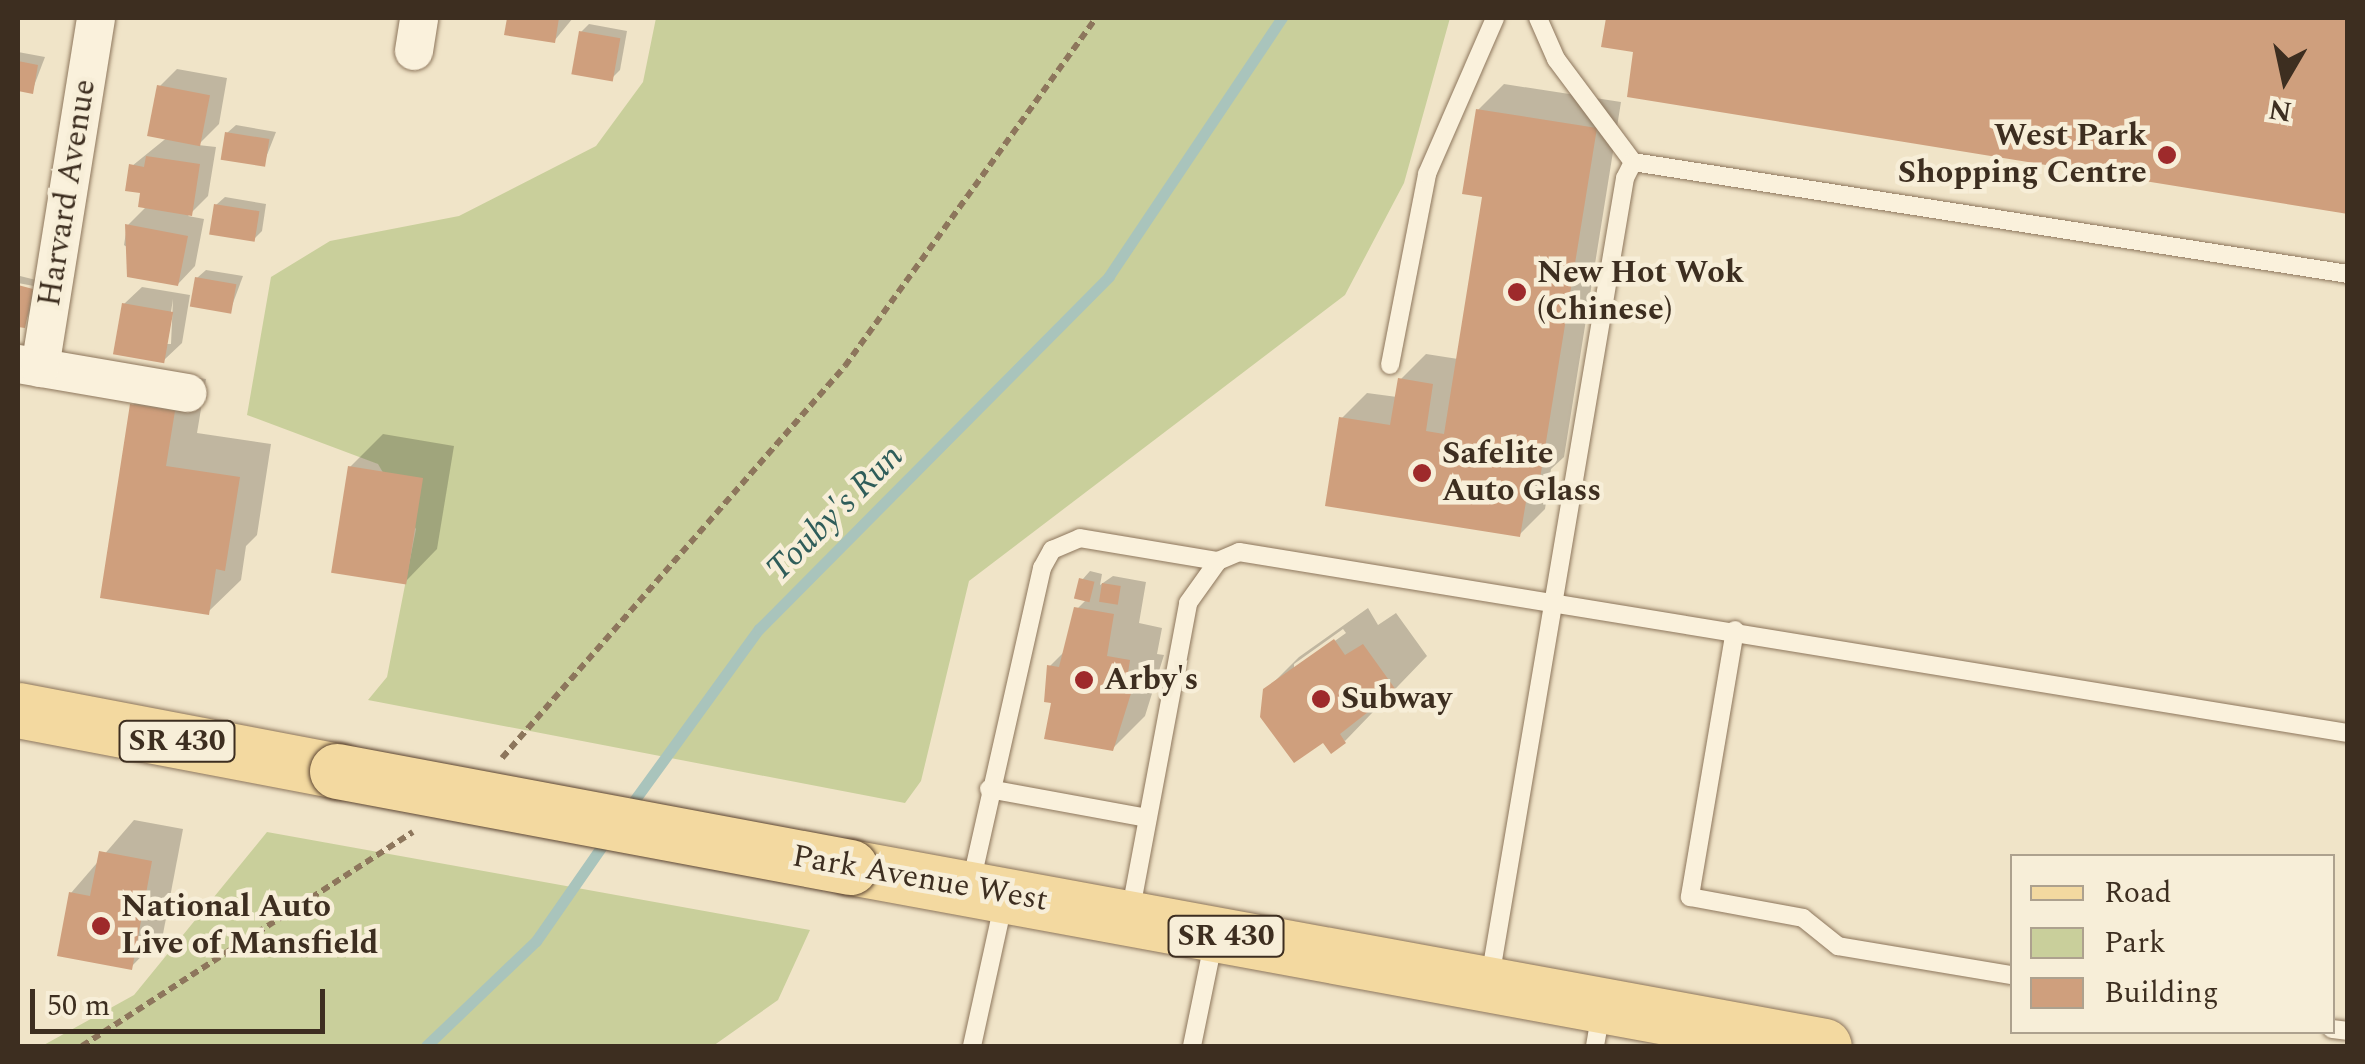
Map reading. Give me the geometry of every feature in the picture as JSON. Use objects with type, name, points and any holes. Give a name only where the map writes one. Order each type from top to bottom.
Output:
[{"type":"main road","name":"Park Avenue West","points":[[18,710],[1489,984],[1598,1026],[1824,1046]]},
{"type":"street","name":"Harvard Avenue","points":[[29,366],[96,18]]},
{"type":"street","points":[[29,366],[188,393]]},
{"type":"lane","points":[[1390,365],[1428,174],[1495,18]]},
{"type":"lane","points":[[1538,18],[1556,58],[1633,162],[2348,274]]},
{"type":"lane","points":[[1489,984],[1633,162]]},
{"type":"lane","points":[[972,1046],[988,892],[989,789],[1052,550],[1080,538],[1218,561],[1240,552],[1265,553],[2348,734]]},
{"type":"lane","points":[[1130,918],[1188,603],[1218,561]]},
{"type":"lane","points":[[1734,630],[1690,896],[1802,918],[1838,946],[2010,975]]},
{"type":"lane","points":[[989,789],[1146,818]]},
{"type":"lane","points":[[1192,1046],[1215,934]]},
{"type":"path","points":[[497,763],[845,366],[1096,18]]},
{"type":"path","points":[[82,1046],[423,825]]},
{"type":"green space","points":[[656,18],[1450,18],[1404,183],[1345,295],[969,581],[921,781],[905,803],[368,700],[387,677],[416,529],[378,464],[247,415],[271,277],[330,241],[459,216],[596,146],[643,82]]},
{"type":"green space","points":[[267,832],[810,930],[778,1000],[713,1046],[42,1046],[134,995]]},
{"type":"building","points":[[507,18],[559,18],[555,43],[504,35]]},
{"type":"building","name":"West Park Shopping Centre","points":[[1606,18],[2348,18],[2348,214],[1627,97],[1633,52],[1601,47]]},
{"type":"building","points":[[579,31],[620,38],[613,82],[571,74]]},
{"type":"building","points":[[18,61],[38,65],[33,94],[18,91]]},
{"type":"building","points":[[157,85],[210,95],[200,146],[147,136]]},
{"type":"building","points":[[1476,109],[1597,128],[1539,485],[1529,484],[1520,537],[1325,506],[1339,417],[1390,425],[1398,378],[1433,384],[1426,431],[1444,434],[1482,197],[1462,194]]},
{"type":"building","points":[[225,132],[269,139],[265,167],[221,160]]},
{"type":"building","points":[[146,156],[200,164],[192,216],[138,207],[140,193],[125,191],[129,164],[144,167]]},
{"type":"building","points":[[214,204],[259,211],[255,242],[209,235]]},
{"type":"building","points":[[125,224],[188,236],[178,286],[127,277]]},
{"type":"building","points":[[195,277],[236,284],[231,314],[190,307]]},
{"type":"building","points":[[18,285],[33,289],[25,328],[18,327]]},
{"type":"building","points":[[122,303],[173,312],[164,363],[113,354]]},
{"type":"building","points":[[130,404],[175,411],[166,466],[240,477],[225,571],[216,569],[209,615],[100,598]]},
{"type":"building","points":[[348,466],[423,478],[406,585],[331,573]]},
{"type":"building","points":[[1079,578],[1095,582],[1089,602],[1074,598]]},
{"type":"building","points":[[1102,583],[1121,586],[1118,605],[1099,602]]},
{"type":"building","points":[[1074,607],[1114,614],[1107,656],[1130,660],[1126,686],[1133,687],[1113,751],[1044,739],[1051,703],[1044,702],[1047,665],[1059,667]]},
{"type":"building","points":[[1334,639],[1345,655],[1363,644],[1396,690],[1340,734],[1346,743],[1331,754],[1323,743],[1294,763],[1260,717],[1263,689]]},
{"type":"building","name":"National Auto Live of Mansfield","points":[[99,851],[152,861],[132,970],[57,956],[69,892],[90,896]]},
{"type":"waterway","name":"Touby's Run","points":[[628,809],[759,629],[1109,276],[1282,18]]},
{"type":"waterway","name":"Touby's Run","points":[[426,1046],[536,941],[609,836]]},
{"type":"place","name":"West Park Shopping Centre","points":[[2167,155]]},
{"type":"place","name":"New Hot Wok (Chinese)","points":[[1517,292]]},
{"type":"place","name":"Safelite Auto Glass","points":[[1422,473]]},
{"type":"place","name":"Arby's","points":[[1084,680]]},
{"type":"place","name":"Subway","points":[[1321,699]]},
{"type":"place","name":"National Auto Live of Mansfield","points":[[101,926]]}]
